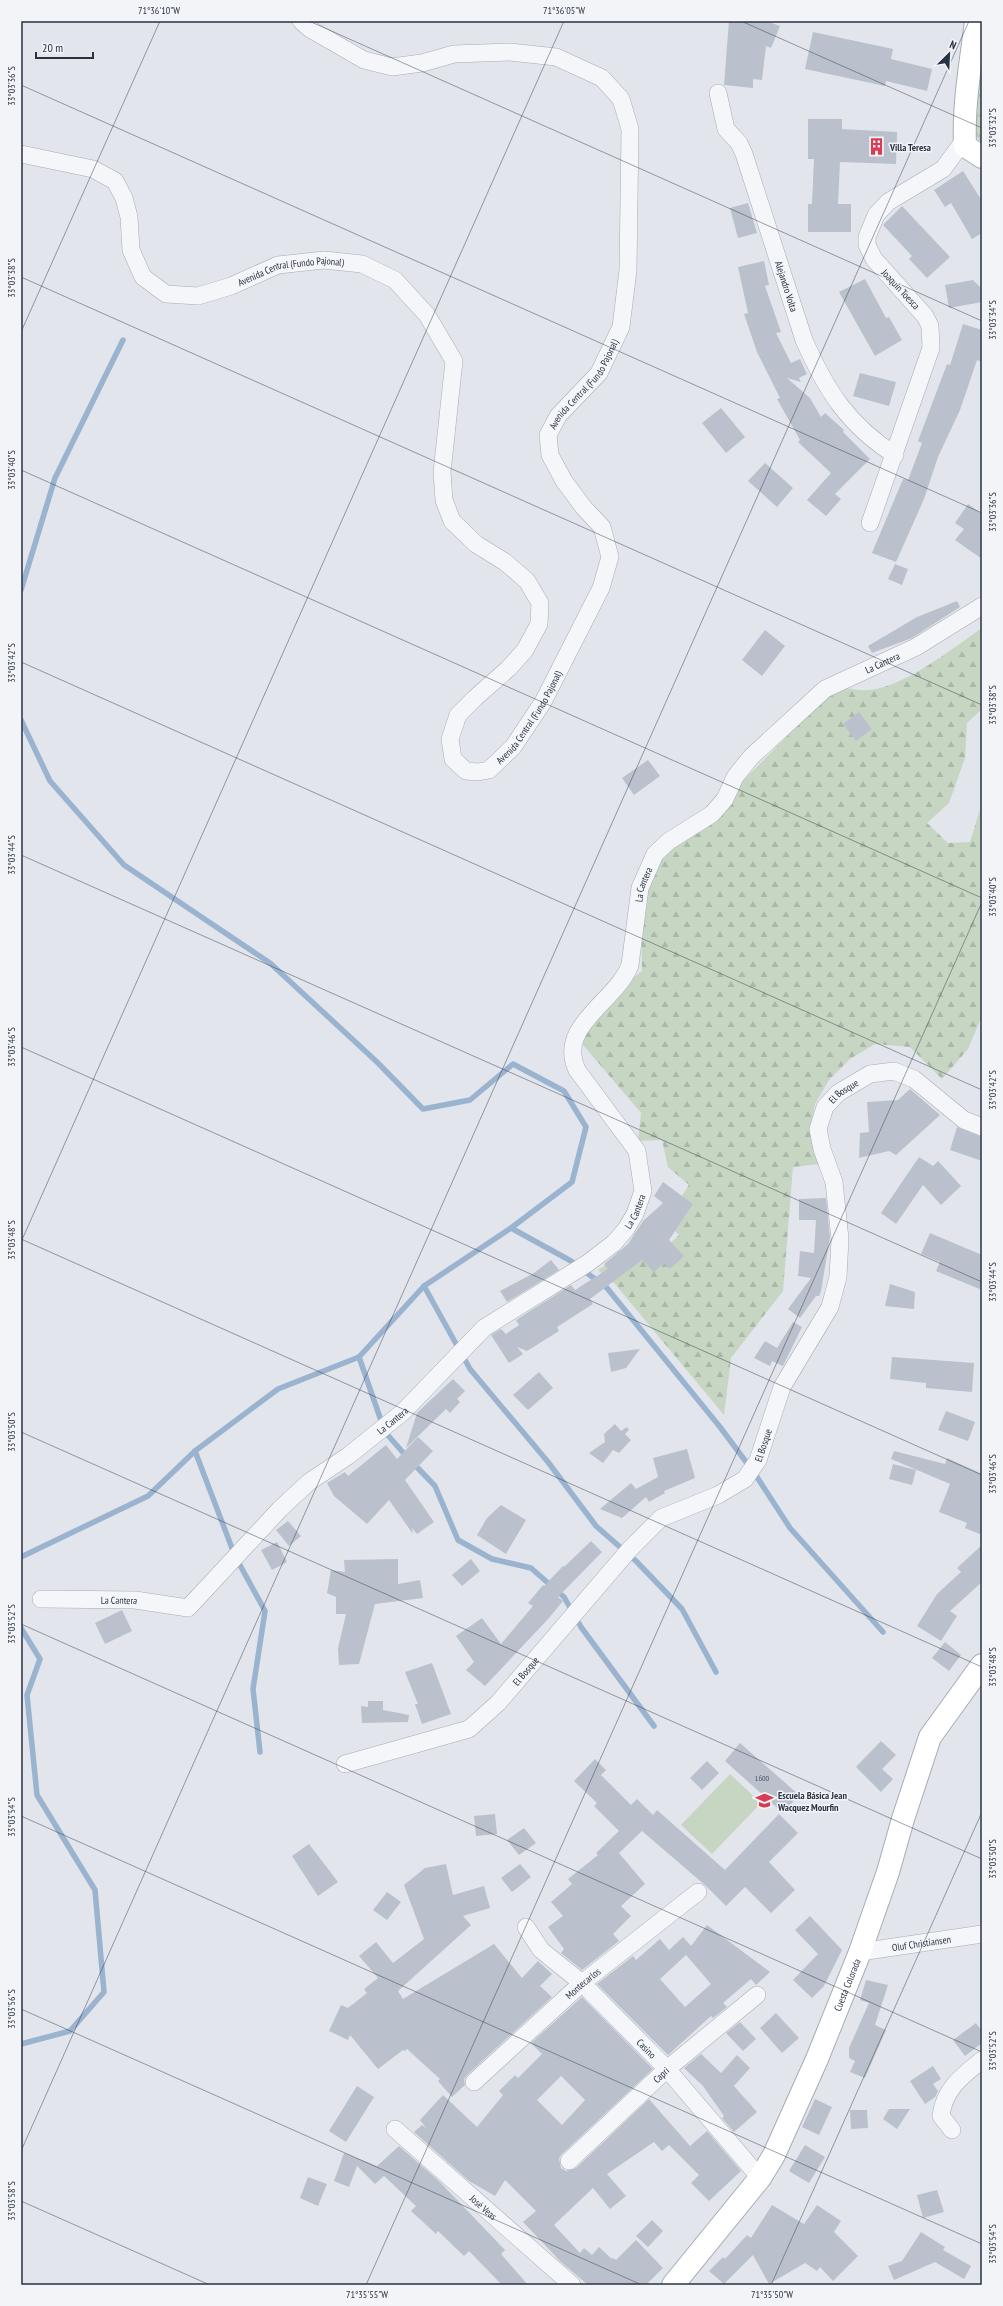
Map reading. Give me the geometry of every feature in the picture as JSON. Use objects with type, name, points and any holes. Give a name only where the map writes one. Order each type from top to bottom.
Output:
[{"type":"street","name":"Avenida Central (Fundo Pajonal)","points":[[21,154],[93,169],[115,181],[124,198],[129,217],[131,250],[143,277],[166,294],[198,296],[231,286],[278,265],[324,260],[362,264],[395,280],[427,315],[454,360],[442,472],[444,500],[452,521],[476,544],[505,562],[527,581],[540,603],[539,624],[525,650],[509,668],[474,698],[458,715],[450,739],[453,759],[466,770],[478,772],[489,770],[513,746],[543,702],[601,588],[610,557],[602,527],[584,508],[564,481],[550,455],[548,435],[558,416],[599,373],[621,327],[628,270],[630,129],[621,99],[602,78],[556,57],[510,52],[454,54],[422,63],[392,67],[364,60],[310,29],[301,21]]},
{"type":"street","points":[[976,21],[964,117],[965,146],[982,157]]},
{"type":"street","name":"Alejandro Volta","points":[[718,93],[726,129],[739,143],[744,154],[804,340],[815,365],[826,386],[846,413],[871,440],[895,456]]},
{"type":"street","name":"Joaquín Toesca","points":[[870,523],[895,456],[931,348],[930,326],[919,306],[904,294],[874,259],[867,245],[867,237],[876,215],[888,202],[943,169],[965,139]]},
{"type":"street","name":"La Cantera","points":[[41,1599],[135,1600],[188,1608],[280,1509],[309,1482],[348,1456],[403,1412],[484,1328],[588,1263],[614,1243],[626,1229],[635,1214],[643,1191],[637,1151],[577,1070],[572,1060],[572,1047],[580,1027],[626,977],[630,965],[640,888],[655,854],[668,841],[712,814],[726,799],[735,777],[751,757],[825,689],[916,647],[982,606]]},
{"type":"street","name":"El Bosque","points":[[345,1764],[469,1729],[498,1703],[629,1550],[661,1518],[718,1495],[745,1479],[758,1460],[782,1387],[830,1307],[838,1277],[840,1239],[835,1190],[822,1149],[818,1129],[824,1107],[838,1093],[870,1074],[894,1071],[914,1079],[964,1120],[982,1127]]},
{"type":"street","name":"Cuesta Colorada","points":[[673,2285],[760,2178],[774,2155],[817,2059],[860,1952],[888,1872],[903,1819],[930,1737],[982,1665]]},
{"type":"street","name":"Montecarlos","points":[[474,2082],[582,1983],[698,1892]]},
{"type":"street","name":"Casino","points":[[526,1927],[541,1950],[582,1983],[667,2069],[760,2178]]},
{"type":"street","name":"Oluf Christiansen","points":[[860,1952],[982,1934]]},
{"type":"street","name":"Capri","points":[[569,2160],[667,2069],[758,1995]]},
{"type":"street","points":[[952,2130],[941,2116],[942,2103],[954,2082],[982,2060]]},
{"type":"street","name":"José Veas","points":[[395,2130],[572,2285]]},
{"type":"green space","points":[[982,21],[982,144],[975,134]]},
{"type":"green space","points":[[982,628],[982,709],[967,723],[965,758],[949,803],[927,823],[948,843],[970,842],[982,803],[982,1016],[968,1049],[942,1079],[910,1047],[875,1044],[850,1059],[829,1080],[815,1104],[810,1129],[820,1164],[793,1167],[783,1291],[731,1358],[724,1415],[615,1284],[598,1270],[609,1263],[656,1257],[679,1235],[666,1220],[689,1185],[668,1167],[662,1140],[638,1141],[641,1113],[578,1039],[600,1003],[642,971],[641,871],[715,809],[837,686],[864,690],[880,688],[895,683],[927,666]]},
{"type":"green space","points":[[730,1774],[761,1803],[712,1854],[681,1825]]},
{"type":"building","points":[[729,21],[766,21],[780,26],[771,48],[766,46],[762,80],[753,79],[753,88],[724,85]]},
{"type":"building","points":[[813,32],[893,49],[891,59],[932,69],[927,91],[886,81],[885,86],[805,69]]},
{"type":"building","points":[[808,119],[842,119],[842,129],[897,132],[896,164],[840,162],[838,204],[851,204],[851,232],[808,232],[808,204],[812,204],[814,159],[808,159]]},
{"type":"building","points":[[963,171],[982,201],[982,233],[972,239],[951,203],[945,207],[934,190]]},
{"type":"building","points":[[748,203],[757,233],[738,238],[730,208]]},
{"type":"building","points":[[902,206],[950,257],[927,278],[909,259],[912,256],[883,225]]},
{"type":"building","points":[[764,261],[769,285],[765,286],[781,332],[776,333],[791,363],[800,359],[807,374],[799,378],[801,382],[787,378],[810,398],[821,417],[825,413],[844,430],[843,432],[870,459],[835,494],[841,499],[826,516],[807,500],[831,473],[798,442],[800,440],[777,399],[780,398],[757,352],[744,314],[748,313],[738,267]]},
{"type":"building","points":[[865,279],[886,318],[889,317],[902,340],[875,356],[839,292]]},
{"type":"building","points":[[973,280],[982,289],[982,302],[949,308],[945,285]]},
{"type":"building","points":[[963,324],[982,330],[982,362],[977,360],[960,410],[938,457],[924,499],[896,562],[872,553],[903,479],[908,480],[922,443],[918,441],[947,364],[950,365]]},
{"type":"building","points":[[860,373],[896,382],[889,406],[853,396]]},
{"type":"building","points":[[721,408],[745,437],[726,453],[702,423]]},
{"type":"building","points":[[765,463],[793,488],[777,507],[748,481]]},
{"type":"building","points":[[968,504],[982,514],[982,559],[955,540],[964,529],[955,523]]},
{"type":"building","points":[[895,564],[908,569],[902,585],[888,579]]},
{"type":"building","points":[[957,601],[960,607],[912,638],[872,653],[868,646],[917,617]]},
{"type":"building","points":[[765,630],[785,646],[762,676],[742,660]]},
{"type":"building","points":[[859,712],[872,729],[856,741],[843,724]]},
{"type":"building","points":[[648,760],[660,776],[634,795],[622,778]]},
{"type":"building","points":[[910,1089],[940,1115],[896,1155],[889,1151],[859,1158],[860,1133],[869,1132],[867,1102],[898,1100]]},
{"type":"building","points":[[957,1127],[982,1137],[982,1161],[950,1150]]},
{"type":"building","points":[[919,1157],[933,1166],[938,1161],[961,1186],[941,1205],[923,1185],[896,1224],[881,1213]]},
{"type":"building","points":[[663,1182],[693,1204],[669,1240],[684,1256],[670,1269],[664,1263],[654,1272],[642,1260],[590,1299],[593,1304],[557,1327],[559,1331],[527,1351],[517,1347],[523,1354],[509,1363],[491,1335],[501,1329],[506,1334],[519,1325],[516,1320],[571,1285],[575,1290],[608,1269],[604,1264],[628,1244],[643,1221],[663,1203],[654,1196]]},
{"type":"building","points":[[826,1198],[830,1237],[821,1291],[819,1296],[816,1296],[800,1318],[788,1309],[811,1278],[798,1276],[800,1251],[814,1253],[816,1220],[799,1220],[799,1199]]},
{"type":"building","points":[[930,1233],[982,1255],[982,1290],[936,1271],[940,1262],[921,1254]]},
{"type":"building","points":[[551,1260],[559,1270],[507,1302],[500,1291],[534,1273]]},
{"type":"building","points":[[890,1284],[915,1292],[914,1309],[885,1306]]},
{"type":"building","points":[[793,1322],[802,1327],[783,1366],[772,1361],[770,1366],[754,1358],[765,1341],[777,1348]]},
{"type":"building","points":[[640,1349],[626,1368],[611,1372],[608,1353]]},
{"type":"building","points":[[892,1357],[974,1363],[972,1392],[926,1388],[926,1383],[890,1379]]},
{"type":"building","points":[[539,1372],[553,1388],[528,1410],[513,1395]]},
{"type":"building","points":[[453,1379],[465,1391],[457,1399],[460,1402],[450,1413],[446,1409],[406,1448],[417,1413]]},
{"type":"building","points":[[946,1411],[975,1422],[968,1441],[938,1430]]},
{"type":"building","points":[[615,1424],[621,1431],[627,1427],[629,1430],[625,1434],[631,1440],[619,1453],[613,1450],[603,1463],[589,1453],[605,1442],[604,1434]]},
{"type":"building","points":[[418,1437],[433,1451],[405,1480],[434,1522],[417,1534],[412,1528],[413,1534],[389,1500],[367,1524],[334,1496],[327,1483],[345,1472],[348,1476],[386,1445],[397,1459]]},
{"type":"building","points":[[687,1449],[695,1478],[664,1491],[665,1493],[649,1502],[646,1497],[622,1518],[600,1509],[631,1483],[636,1489],[658,1477],[653,1458]]},
{"type":"building","points":[[894,1451],[945,1464],[947,1458],[982,1474],[982,1535],[965,1528],[967,1523],[939,1512],[950,1484],[891,1459]]},
{"type":"building","points":[[893,1464],[916,1470],[912,1485],[889,1479]]},
{"type":"building","points":[[501,1505],[526,1520],[506,1554],[477,1535],[487,1518]]},
{"type":"building","points":[[288,1521],[301,1536],[289,1546],[276,1530]]},
{"type":"building","points":[[591,1541],[602,1552],[558,1597],[563,1601],[485,1686],[466,1670],[474,1662],[456,1636],[482,1618],[501,1644],[533,1606],[528,1603],[543,1585],[544,1586],[563,1566],[564,1567]]},
{"type":"building","points":[[277,1542],[287,1562],[272,1570],[261,1550]]},
{"type":"building","points":[[982,1545],[982,1582],[950,1611],[957,1616],[941,1641],[917,1626],[937,1594],[961,1572],[957,1568]]},
{"type":"building","points":[[398,1559],[398,1584],[420,1580],[423,1598],[375,1604],[359,1664],[339,1665],[338,1648],[346,1614],[336,1614],[336,1597],[327,1593],[331,1570],[345,1572],[344,1560]]},
{"type":"building","points":[[471,1559],[480,1571],[462,1586],[452,1575]]},
{"type":"building","points":[[122,1610],[132,1631],[105,1644],[95,1623]]},
{"type":"building","points":[[945,1642],[961,1655],[949,1671],[932,1658]]},
{"type":"building","points":[[432,1663],[451,1714],[422,1724],[415,1704],[418,1704],[405,1672]]},
{"type":"building","points":[[368,1701],[383,1701],[383,1710],[409,1715],[408,1722],[362,1723],[361,1706],[368,1707]]},
{"type":"building","points":[[881,1741],[896,1755],[882,1769],[893,1779],[881,1792],[856,1767]]},
{"type":"building","points":[[740,1743],[799,1795],[783,1813],[725,1761]]},
{"type":"building","points":[[595,1759],[606,1770],[601,1775],[631,1805],[637,1799],[653,1815],[657,1810],[725,1870],[779,1814],[798,1833],[769,1862],[795,1890],[771,1913],[745,1887],[726,1906],[706,1886],[642,1831],[619,1853],[645,1884],[621,1906],[631,1916],[613,1934],[619,1941],[582,1970],[561,1953],[564,1949],[548,1927],[563,1916],[551,1902],[572,1884],[568,1879],[598,1855],[596,1853],[619,1831],[594,1806],[597,1803],[574,1781]]},
{"type":"building","points":[[707,1761],[719,1773],[702,1790],[690,1778]]},
{"type":"building","points":[[495,1814],[497,1834],[476,1836],[474,1816]]},
{"type":"building","points":[[524,1828],[536,1843],[519,1855],[507,1840]]},
{"type":"building","points":[[309,1844],[338,1882],[318,1896],[292,1856]]},
{"type":"building","points":[[446,1864],[453,1895],[484,1886],[490,1908],[463,1916],[471,1925],[398,1991],[403,1999],[494,1944],[522,1978],[538,1961],[552,1974],[540,1986],[552,1997],[467,2075],[464,2079],[465,2085],[452,2097],[438,2081],[440,2079],[407,2049],[405,2051],[403,2050],[378,2069],[350,2035],[348,2040],[329,2031],[341,2005],[348,2008],[367,1993],[364,1989],[378,1978],[359,1956],[376,1942],[393,1963],[424,1939],[404,1885],[425,1868]]},
{"type":"building","points":[[520,1864],[531,1877],[512,1892],[501,1878]]},
{"type":"building","points":[[387,1892],[401,1902],[387,1920],[373,1910]]},
{"type":"building","points":[[810,1916],[842,1950],[824,1986],[812,1998],[793,1980],[818,1954],[795,1930]]},
{"type":"building","points":[[707,1925],[770,1972],[756,1985],[751,1979],[723,2003],[727,2007],[713,2018],[711,2016],[668,2055],[597,1984],[633,1956],[636,1960],[660,1939],[669,1950],[683,1937],[691,1946]],"holes":[[[686,1955],[711,1984],[685,2007],[660,1979]]]},
{"type":"building","points":[[866,1980],[888,1985],[875,2025],[886,2030],[865,2078],[850,2072],[855,2061],[849,2058],[849,2048],[869,2003],[860,2000]]},
{"type":"building","points":[[582,1997],[653,2069],[562,2154],[559,2158],[561,2168],[566,2171],[576,2168],[649,2099],[690,2146],[707,2131],[741,2171],[709,2201],[691,2183],[699,2175],[669,2145],[662,2151],[654,2142],[607,2174],[626,2196],[610,2209],[593,2188],[554,2225],[580,2253],[584,2248],[592,2255],[599,2247],[612,2259],[613,2258],[616,2260],[636,2240],[663,2268],[646,2285],[588,2285],[561,2262],[523,2222],[536,2211],[505,2180],[495,2196],[469,2181],[414,2132],[422,2125],[426,2128],[420,2120],[443,2095],[477,2127],[503,2095],[499,2091],[515,2075],[518,2078],[542,2054],[531,2043]],"holes":[[[561,2076],[585,2100],[562,2125],[537,2100]]]},
{"type":"building","points":[[776,2013],[799,2038],[782,2053],[760,2028]]},
{"type":"building","points":[[740,2022],[756,2039],[743,2051],[726,2033]]},
{"type":"building","points":[[976,2023],[982,2031],[982,2043],[965,2056],[953,2040]]},
{"type":"building","points":[[701,2054],[721,2073],[737,2055],[750,2068],[734,2086],[757,2112],[734,2132],[722,2118],[724,2116],[703,2086],[684,2068]]},
{"type":"building","points":[[933,2066],[941,2079],[933,2084],[938,2091],[935,2097],[925,2104],[910,2081]]},
{"type":"building","points":[[357,2086],[374,2097],[346,2142],[329,2131]]},
{"type":"building","points":[[815,2099],[832,2107],[819,2135],[802,2127]]},
{"type":"building","points":[[889,2109],[910,2109],[897,2129],[883,2119]]},
{"type":"building","points":[[850,2110],[867,2110],[868,2128],[851,2129]]},
{"type":"building","points":[[805,2145],[825,2157],[809,2183],[789,2171]]},
{"type":"building","points":[[399,2146],[439,2181],[505,2250],[501,2254],[528,2285],[502,2285],[469,2251],[464,2256],[438,2231],[436,2234],[411,2211],[416,2206],[384,2176],[375,2184],[357,2166],[349,2187],[334,2181],[344,2153],[377,2166]]},
{"type":"building","points":[[308,2177],[327,2184],[318,2206],[300,2198]]},
{"type":"building","points":[[937,2190],[944,2212],[923,2218],[917,2195]]},
{"type":"building","points":[[772,2205],[804,2224],[817,2205],[841,2221],[834,2232],[858,2256],[833,2281],[820,2267],[817,2271],[805,2263],[769,2284],[753,2255],[724,2284],[709,2271],[723,2257],[725,2259],[747,2235],[751,2238]]},
{"type":"building","points":[[652,2220],[663,2231],[648,2247],[636,2236]]},
{"type":"building","points":[[921,2232],[945,2247],[943,2250],[971,2266],[964,2279],[935,2262],[894,2280],[888,2266],[902,2261]]},
{"type":"waterway","points":[[21,590],[55,478],[123,340]]},
{"type":"waterway","points":[[21,720],[50,781],[124,865],[270,963],[377,1062],[423,1109],[470,1100],[513,1064],[564,1091],[586,1127],[572,1182],[511,1228],[424,1286],[359,1357],[278,1389],[195,1451],[148,1496],[21,1557]]},
{"type":"waterway","points":[[511,1228],[571,1261],[607,1288],[720,1427],[755,1474],[790,1528],[883,1632]]},
{"type":"waterway","points":[[424,1286],[470,1369],[548,1462],[596,1526],[637,1562],[682,1609],[716,1672]]},
{"type":"waterway","points":[[359,1357],[385,1432],[407,1457]]},
{"type":"waterway","points":[[195,1451],[235,1556],[265,1611],[253,1689],[260,1752]]},
{"type":"waterway","points":[[413,1463],[435,1486],[458,1540],[492,1559],[531,1568],[564,1597],[581,1627],[654,1726]]},
{"type":"waterway","points":[[21,1628],[40,1659],[27,1695],[37,1795],[95,1890],[104,1992],[70,2031],[21,2044]]},
{"type":"place","name":"Villa Teresa","points":[[877,147]]},
{"type":"place","name":"Escuela Básica Jean Wacquez Mourfin","points":[[765,1801]]}]
